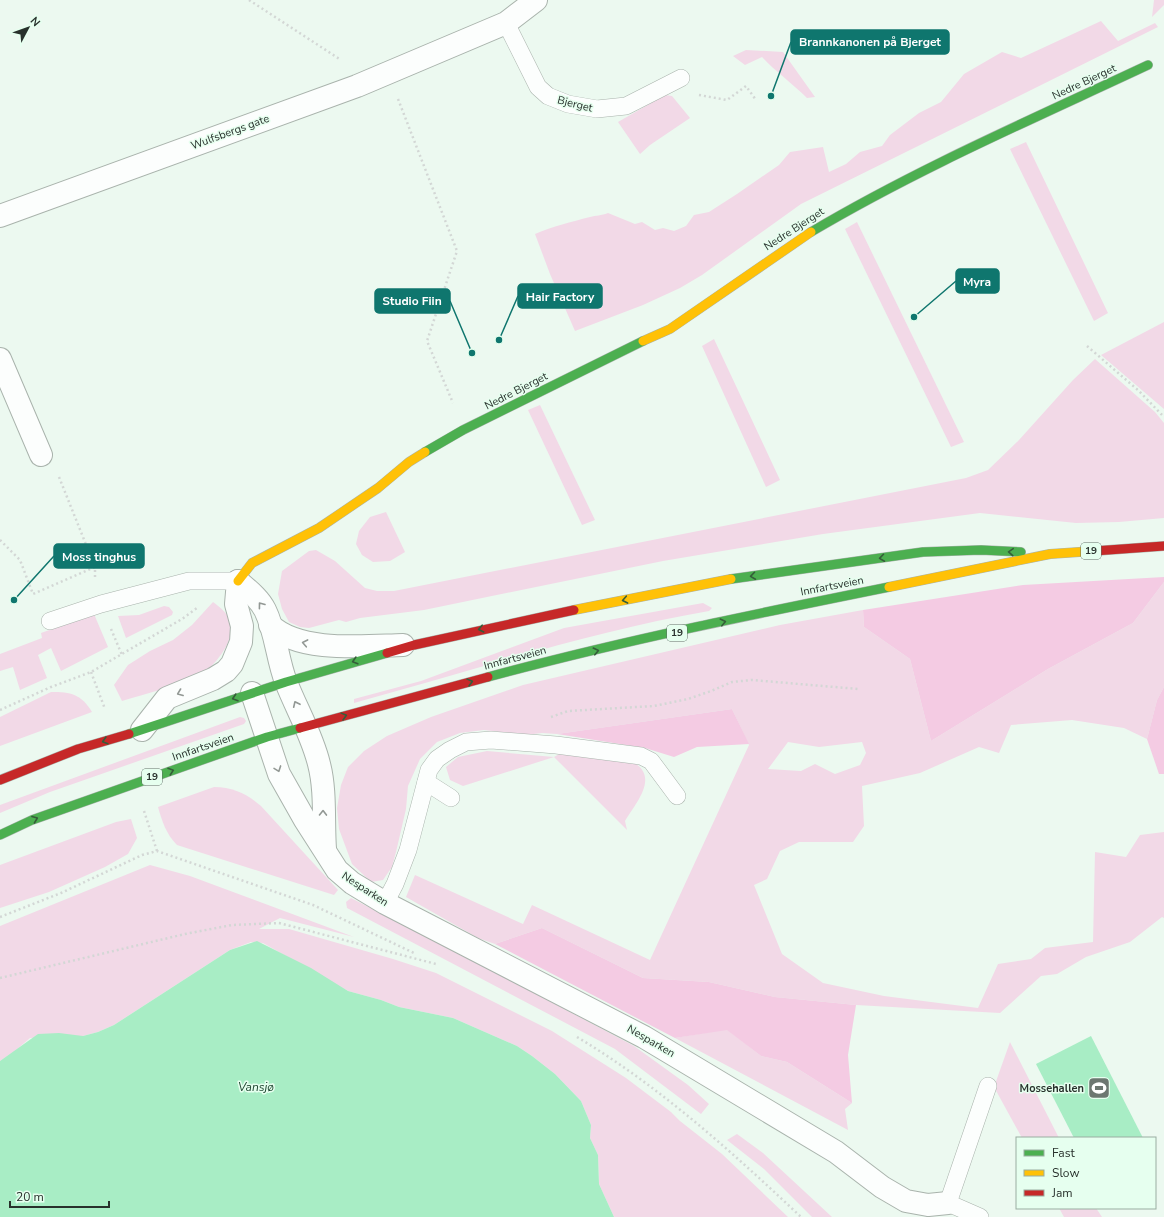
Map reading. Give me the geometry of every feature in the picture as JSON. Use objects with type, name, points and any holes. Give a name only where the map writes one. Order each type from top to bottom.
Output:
[{"type":"main road","name":"Nedre Bjerget","points":[[238,581],[252,563],[319,528],[378,488],[409,462],[463,430],[586,368],[670,329],[802,237],[848,210],[969,149],[1148,65]]},
{"type":"main road","name":"Innfartsveien","points":[[0,835],[39,818],[267,737],[552,660],[789,607],[1050,554],[1164,546]]},
{"type":"main road","name":"Innfartsveien","points":[[0,780],[78,749],[142,730],[286,682],[414,645],[519,621],[738,578],[923,552],[981,550],[1050,554]]},
{"type":"street","points":[[506,23],[536,0]]},
{"type":"street","name":"Wulfsbergs gate","points":[[0,216],[357,86],[506,23]]},
{"type":"street","points":[[0,359],[41,455]]},
{"type":"street","points":[[142,730],[167,698],[213,679],[226,671],[232,664],[241,642],[242,626],[236,604],[238,581]]},
{"type":"street","name":"Nesparken","points":[[238,581],[252,593],[264,609],[286,682],[306,726],[319,764],[324,793],[323,819],[326,852]]},
{"type":"street","points":[[270,625],[296,641],[311,644],[414,645]]},
{"type":"street","name":"Nesparken","points":[[252,693],[279,774],[336,870],[352,882],[385,903],[644,1037],[836,1152],[882,1187],[906,1200],[928,1205],[948,1204]]},
{"type":"lane","name":"Bjerget","points":[[506,23],[538,87],[548,96],[568,104],[596,109],[626,106],[681,78]]},
{"type":"lane","points":[[50,621],[101,604],[189,581],[238,581]]},
{"type":"lane","points":[[385,903],[396,884],[408,850],[429,770],[437,759],[466,742],[491,740],[556,745],[641,756],[652,761],[677,796]]},
{"type":"lane","points":[[426,782],[451,798]]},
{"type":"lane","points":[[948,1204],[988,1086]]},
{"type":"lane","name":"Nesparken","points":[[948,1204],[980,1217]]},
{"type":"path","points":[[249,0],[342,61]]},
{"type":"path","points":[[387,73],[457,251],[427,341],[463,430]]},
{"type":"path","points":[[727,100],[746,86],[756,100]]},
{"type":"path","points":[[1087,346],[1139,391],[1164,417]]},
{"type":"path","points":[[41,455],[57,471],[95,567],[95,581]]},
{"type":"path","points":[[0,540],[20,560],[33,594],[95,567]]},
{"type":"path","points":[[0,710],[51,687],[91,672],[122,655]]},
{"type":"path","points":[[91,672],[105,709]]},
{"type":"path","points":[[546,719],[568,711],[654,706],[688,699],[711,692],[732,682],[752,680],[858,689]]},
{"type":"path","points":[[144,811],[157,851]]},
{"type":"path","points":[[0,917],[61,893],[142,855],[157,851],[313,905],[438,964],[279,923],[232,925],[185,934],[0,978]]},
{"type":"path","points":[[574,1035],[632,1072],[711,1135],[800,1217]]},
{"type":"shaded area","points":[[1154,0],[1164,0],[1164,5],[1152,17]]},
{"type":"shaded area","points":[[1101,21],[1118,41],[1155,23],[1158,27],[801,204],[702,275],[680,288],[643,305],[575,331],[550,274],[535,234],[562,224],[608,213],[635,224],[642,222],[655,230],[663,228],[674,231],[686,226],[694,215],[709,212],[737,194],[779,165],[790,152],[823,147],[829,172],[846,164],[860,152],[882,146],[890,135],[919,113],[941,102],[964,74],[1002,52],[1021,58]]},
{"type":"shaded area","points":[[746,50],[783,52],[815,97],[807,98],[762,57],[745,65],[733,56]]},
{"type":"shaded area","points":[[665,95],[672,96],[690,118],[650,145],[640,154],[618,122]]},
{"type":"shaded area","points":[[1026,142],[1108,313],[1094,321],[1010,149]]},
{"type":"shaded area","points":[[857,222],[964,442],[951,447],[845,229]]},
{"type":"shaded area","points":[[1164,322],[1164,409],[1101,355]]},
{"type":"shaded area","points":[[714,339],[780,480],[766,487],[702,346]]},
{"type":"shaded area","points":[[1095,359],[1155,412],[1164,423],[1164,518],[1119,522],[1076,523],[980,513],[823,534],[663,561],[424,610],[360,618],[346,622],[339,620],[309,628],[300,627],[289,622],[282,609],[278,594],[282,571],[309,551],[316,550],[335,561],[365,588],[377,591],[394,591],[966,478],[988,470],[1019,440],[1073,380]]},
{"type":"shaded area","points":[[540,405],[595,520],[582,525],[528,410]]},
{"type":"shaded area","points":[[386,512],[405,552],[390,561],[373,562],[362,555],[356,544],[359,531],[370,517]]},
{"type":"shaded area","points":[[1164,577],[1164,582],[1133,623],[1048,669],[931,741],[910,659],[864,627],[863,610],[1023,585]]},
{"type":"shaded area","points":[[1164,582],[1164,687],[1157,700],[1147,739],[1124,728],[1072,720],[1011,725],[999,753],[979,747],[920,773],[862,786],[864,826],[853,842],[799,842],[780,851],[767,879],[754,885],[782,954],[823,983],[884,996],[978,1008],[998,964],[1031,959],[1045,948],[1093,942],[1095,852],[1126,857],[1140,835],[1164,832],[1164,918],[1162,917],[1130,942],[1086,957],[1057,974],[1041,976],[1000,1013],[856,1005],[775,997],[709,982],[643,978],[542,928],[495,944],[478,938],[406,897],[415,875],[523,924],[532,905],[650,960],[749,745],[732,709],[557,734],[542,733],[525,735],[484,730],[460,733],[437,742],[420,759],[408,786],[406,809],[396,852],[392,867],[383,880],[371,882],[352,864],[339,829],[337,808],[341,785],[348,767],[364,751],[387,736],[431,717],[523,685],[780,625],[863,610],[864,627],[910,659],[931,741],[1048,669],[1133,623]],"holes":[[[788,742],[819,747],[862,742],[866,753],[860,765],[835,774],[815,764],[801,771],[768,769]]]},
{"type":"shaded area","points":[[213,602],[227,615],[231,625],[229,639],[217,660],[200,675],[191,679],[122,701],[114,685],[128,665],[150,651],[173,640],[192,625]]},
{"type":"shaded area","points":[[703,603],[712,608],[709,611],[575,641],[354,703],[354,699],[421,681],[564,628]]},
{"type":"shaded area","points":[[164,606],[169,607],[173,612],[172,615],[126,638],[118,616],[139,615]]},
{"type":"shaded area","points":[[94,614],[108,647],[61,671],[51,648],[38,655],[47,678],[20,690],[13,667],[0,671],[0,654],[42,638],[41,633]]},
{"type":"shaded area","points":[[1164,687],[1164,774],[1159,774],[1147,739],[1157,700]]},
{"type":"shaded area","points":[[51,692],[75,695],[84,701],[92,712],[0,746],[0,717]]},
{"type":"shaded area","points":[[732,709],[749,744],[697,747],[674,757],[645,748],[557,734]]},
{"type":"shaded area","points":[[240,717],[244,718],[246,721],[244,724],[50,792],[0,813],[0,805]]},
{"type":"shaded area","points":[[487,751],[554,757],[463,786],[450,780],[446,767],[458,757]]},
{"type":"shaded area","points":[[561,753],[636,764],[642,770],[645,777],[645,784],[639,799],[625,821],[627,830],[554,757]]},
{"type":"shaded area","points":[[214,787],[227,788],[239,792],[261,806],[338,890],[334,895],[177,845],[167,832],[158,807]]},
{"type":"shaded area","points":[[131,819],[137,838],[128,854],[105,867],[49,892],[0,908],[0,865],[116,822]]},
{"type":"shaded area","points":[[150,865],[190,876],[354,937],[280,918],[259,929],[289,929],[436,973],[552,1031],[626,1078],[671,1112],[680,1121],[722,1154],[788,1217],[614,1217],[599,1184],[598,1155],[590,1138],[591,1125],[581,1101],[555,1074],[532,1056],[517,1046],[453,1018],[399,1007],[381,1000],[348,991],[263,943],[251,942],[230,950],[114,1025],[98,1032],[83,1036],[30,1038],[0,1061],[0,926]]},
{"type":"shaded area","points":[[351,898],[634,1046],[688,1085],[709,1104],[701,1114],[615,1049],[347,908],[346,902]]},
{"type":"shaded area","points":[[542,928],[643,978],[709,982],[775,997],[856,1005],[848,1055],[852,1103],[787,1062],[761,1056],[727,1030],[675,1038],[495,944]]},
{"type":"shaded area","points":[[727,1029],[761,1056],[787,1062],[852,1103],[845,1109],[848,1130],[675,1038]]},
{"type":"shaded area","points":[[1010,1042],[1058,1137],[1021,1137],[994,1087]]},
{"type":"shaded area","points":[[737,1134],[763,1153],[832,1217],[812,1217],[764,1169],[727,1140]]},
{"type":"shaded area","points":[[1060,1209],[1097,1209],[1102,1217],[1064,1217]]},
{"type":"water","name":"Vansjø","points":[[257,941],[311,968],[348,991],[381,1000],[399,1007],[453,1018],[517,1046],[532,1056],[555,1074],[581,1101],[591,1125],[590,1138],[598,1155],[599,1184],[614,1217],[0,1217],[0,1061],[38,1034],[59,1033],[83,1036],[98,1032],[114,1025],[230,950]]},
{"type":"water","points":[[1091,1036],[1142,1137],[1073,1137],[1036,1064]]},
{"type":"traffic: fast","points":[[811,232],[893,186],[935,165],[1148,65]]},
{"type":"traffic: fast","points":[[425,452],[463,430],[643,341]]},
{"type":"traffic: fast","points":[[731,579],[923,552],[981,550],[1021,552]]},
{"type":"traffic: fast","points":[[488,677],[638,640],[889,587]]},
{"type":"traffic: fast","points":[[129,734],[286,682],[387,653]]},
{"type":"traffic: fast","points":[[0,835],[32,820],[267,737],[300,728]]},
{"type":"traffic: slow","points":[[643,341],[670,329],[811,232]]},
{"type":"traffic: slow","points":[[238,581],[252,563],[319,528],[378,488],[409,462],[425,452]]},
{"type":"traffic: slow","points":[[889,587],[1050,554],[1094,551]]},
{"type":"traffic: slow","points":[[574,610],[731,579]]},
{"type":"traffic: jam","points":[[1094,551],[1164,546]]},
{"type":"traffic: jam","points":[[387,653],[414,645],[574,610]]},
{"type":"traffic: jam","points":[[300,728],[488,677]]},
{"type":"traffic: jam","points":[[0,780],[78,749],[129,734]]},
{"type":"place","name":"Brannkanonen på Bjerget","points":[[771,96]]},
{"type":"place","name":"Myra","points":[[914,317]]},
{"type":"place","name":"Hair Factory","points":[[499,340]]},
{"type":"place","name":"Studio Fiin","points":[[472,353]]},
{"type":"place","name":"Moss tinghus","points":[[14,600]]},
{"type":"place","name":"Mossehallen","points":[[1099,1088]]}]
